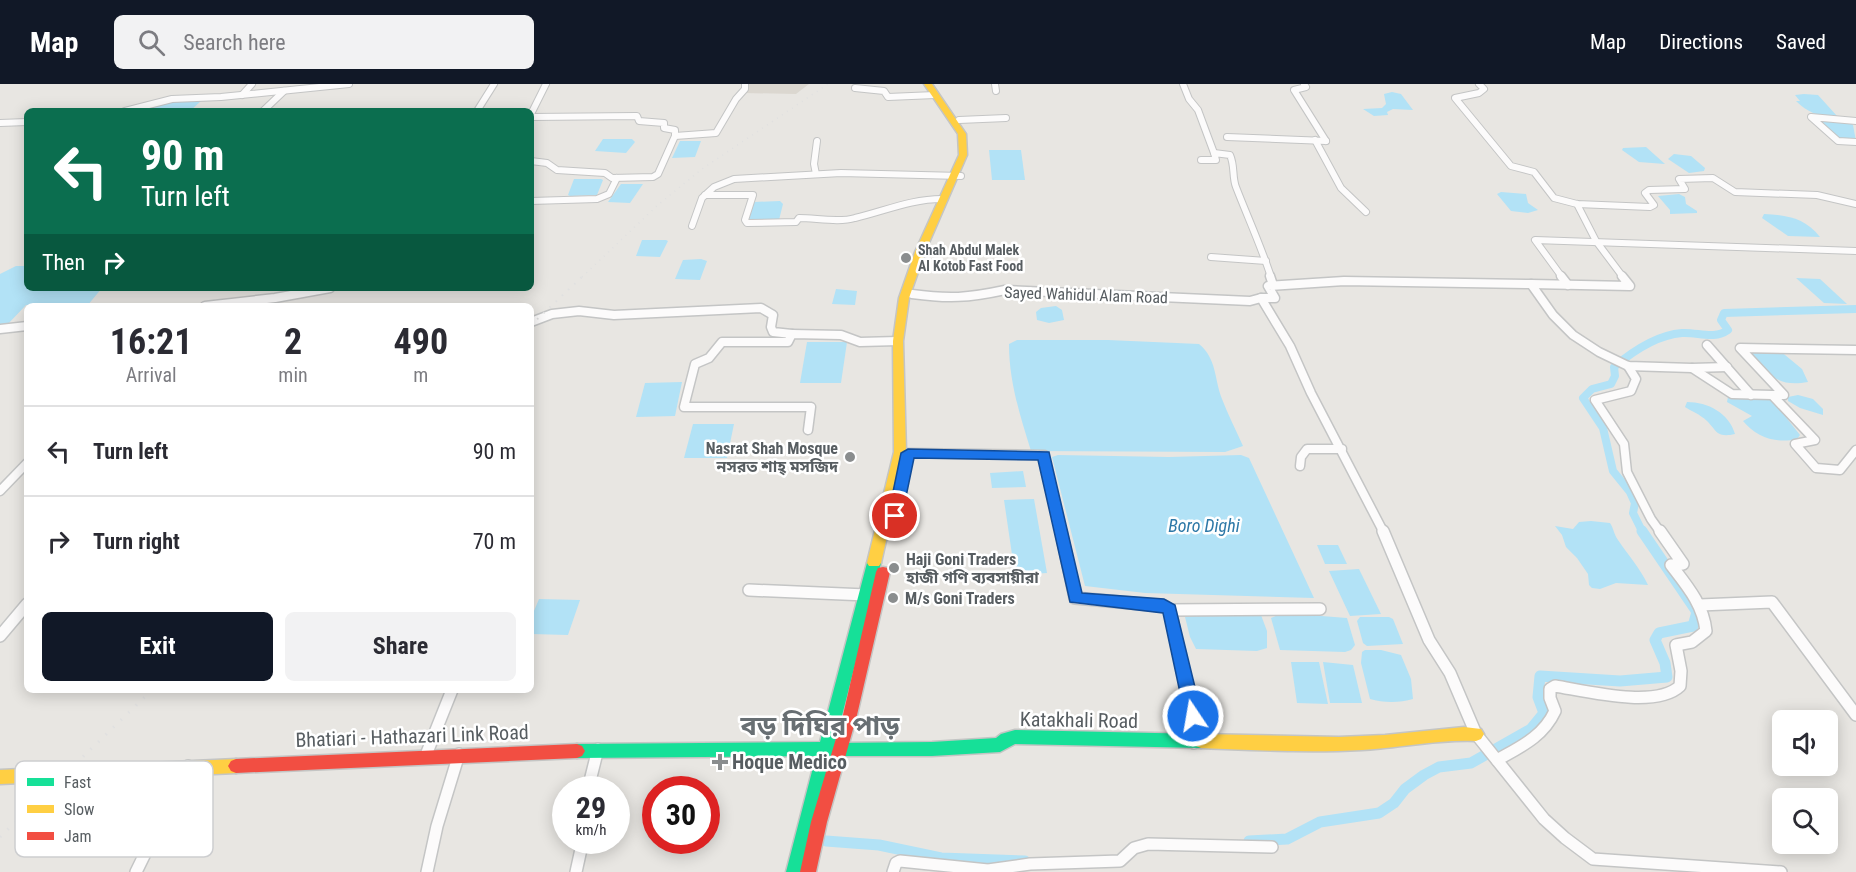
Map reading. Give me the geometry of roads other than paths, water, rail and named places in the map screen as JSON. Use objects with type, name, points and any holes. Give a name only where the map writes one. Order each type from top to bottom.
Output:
[{"type":"main road","points":[[808,872],[819,822],[868,640],[908,453],[906,352],[912,294],[958,176],[967,144],[959,120],[932,88]]},
{"type":"main road","points":[[932,88],[967,144]]},
{"type":"main road","points":[[794,872],[887,514],[900,452],[898,341],[904,298],[942,199],[958,176]]},
{"type":"main road","name":"Katakhali Road","points":[[826,749],[1000,745],[1006,739],[1015,737],[1194,743],[1385,742],[1458,732],[1476,734]]},
{"type":"main road","name":"Bhatiari - Hathazari Link Road","points":[[213,765],[598,750],[826,749]]},
{"type":"main road","name":"Bhatiari - Hathazari Link Road","points":[[0,777],[15,776]]},
{"type":"street","points":[[242,95],[252,84]]},
{"type":"street","points":[[137,108],[172,99],[242,95],[349,84]]},
{"type":"street","points":[[479,108],[494,84]]},
{"type":"street","points":[[534,109],[546,84]]},
{"type":"street","points":[[675,136],[716,134],[726,120],[731,105],[745,89],[746,84]]},
{"type":"street","points":[[1184,84],[1189,99],[1198,110],[1214,153],[1215,160],[1201,160]]},
{"type":"street","points":[[1227,137],[1326,141],[1294,90],[1306,87],[1304,84]]},
{"type":"street","points":[[1479,84],[1484,89],[1479,93],[1455,98],[1511,166],[1534,171],[1554,198],[1577,204],[1650,207],[1654,205],[1645,193],[1649,190],[1685,189],[1679,179],[1704,178],[1719,180],[1735,192],[1817,195],[1856,204]]},
{"type":"street","points":[[855,88],[884,91],[888,97],[932,88]]},
{"type":"street","points":[[266,108],[284,91]]},
{"type":"street","points":[[534,115],[637,116],[639,121],[664,123],[664,128],[675,130],[675,136],[656,176],[617,178],[605,173],[557,170],[547,163],[534,161]]},
{"type":"street","points":[[1856,121],[1811,117],[1838,141],[1856,142]]},
{"type":"street","points":[[959,120],[1006,118]]},
{"type":"street","points":[[0,123],[24,122]]},
{"type":"street","points":[[1315,140],[1341,188],[1366,212]]},
{"type":"street","points":[[816,174],[814,164],[817,141]]},
{"type":"street","points":[[1214,153],[1230,155],[1234,163],[1234,184],[1266,261],[1273,285]]},
{"type":"street","points":[[692,226],[705,195],[714,187],[734,179],[854,173],[958,176]]},
{"type":"street","points":[[534,201],[597,199],[609,194],[617,178]]},
{"type":"street","points":[[705,195],[753,195],[745,220],[747,223],[759,224],[796,222],[799,218],[853,219],[884,208],[926,199],[942,199]]},
{"type":"street","points":[[1261,298],[1275,298],[1268,286],[1344,281],[1630,286],[1596,241],[1577,204]]},
{"type":"street","points":[[1568,285],[1535,240],[1856,251]]},
{"type":"street","points":[[1211,257],[1266,261]]},
{"type":"street","points":[[1531,284],[1553,315],[1574,335],[1599,352],[1628,366],[1727,367]]},
{"type":"street","points":[[1552,285],[1568,285]]},
{"type":"street","name":"Sayed Wahidul Alam Road","points":[[912,294],[947,299],[968,298],[1005,290],[1250,301],[1261,298]]},
{"type":"street","points":[[248,303],[314,291]]},
{"type":"street","points":[[1261,298],[1290,346],[1311,393],[1391,546],[1402,579],[1430,640],[1450,673],[1476,734],[1544,819],[1593,859],[1781,872]]},
{"type":"street","points":[[534,321],[552,314],[579,311],[614,315],[760,308],[773,315],[773,332],[841,335],[860,342],[898,341]]},
{"type":"street","points":[[0,329],[24,326]]},
{"type":"street","points":[[792,334],[788,342],[722,342],[709,358],[695,364],[683,406],[811,406],[808,430]]},
{"type":"street","points":[[1707,345],[1751,395]]},
{"type":"street","points":[[1692,368],[1728,392],[1751,395],[1784,394],[1740,348],[1856,350]]},
{"type":"street","points":[[1497,760],[1538,737],[1551,724],[1555,711],[1550,698],[1550,689],[1555,686],[1642,698],[1660,698],[1675,693],[1680,688],[1682,677],[1676,645],[1692,642],[1706,631],[1706,618],[1700,605],[1671,565],[1683,564],[1651,519],[1627,472],[1624,444],[1596,400],[1631,391],[1636,379],[1628,366]]},
{"type":"street","points":[[1772,395],[1815,440],[1794,444],[1816,468],[1840,470],[1856,450]]},
{"type":"street","points":[[1300,466],[1301,457],[1307,449],[1342,449]]},
{"type":"street","points":[[908,453],[1044,455],[1075,598],[1164,606],[1170,610],[1320,609]]},
{"type":"street","points":[[0,491],[24,466]]},
{"type":"street","points":[[749,590],[866,595]]},
{"type":"street","points":[[1700,605],[1772,602],[1856,715]]},
{"type":"street","points":[[0,636],[24,608]]},
{"type":"street","points":[[1170,610],[1193,716],[1194,743]]},
{"type":"street","points":[[426,755],[451,693]]},
{"type":"street","points":[[591,776],[598,750]]},
{"type":"street","points":[[427,872],[437,826],[459,754]]},
{"type":"street","points":[[893,872],[896,863],[900,861],[988,870],[1030,864],[1120,861],[1134,848],[1148,844],[1272,847]]},
{"type":"street","points":[[576,872],[580,854]]},
{"type":"street","points":[[136,872],[143,857]]},
{"type":"water","points":[[1392,92],[1401,94],[1413,110],[1393,109],[1387,112],[1388,115],[1374,116],[1363,109],[1382,108],[1386,104],[1384,94]]},
{"type":"water","points":[[1795,95],[1818,95],[1837,116],[1820,115],[1805,109],[1796,101],[1800,101]]},
{"type":"water","points":[[201,101],[193,108],[150,108],[166,102]]},
{"type":"water","points":[[1837,120],[1853,125],[1856,141],[1837,138],[1820,121]]},
{"type":"water","points":[[603,139],[632,139],[635,142],[626,153],[595,151]]},
{"type":"water","points":[[680,141],[701,141],[695,157],[672,158]]},
{"type":"water","points":[[1646,147],[1665,164],[1639,162],[1622,150],[1623,148]]},
{"type":"water","points":[[989,150],[1021,150],[1025,180],[992,180]]},
{"type":"water","points":[[1674,154],[1691,156],[1705,168],[1704,171],[1689,173],[1668,159]]},
{"type":"water","points":[[574,179],[603,180],[597,195],[570,196],[568,195]]},
{"type":"water","points":[[621,184],[643,184],[630,203],[608,202]]},
{"type":"water","points":[[1501,192],[1526,194],[1528,203],[1538,210],[1528,213],[1511,211],[1497,194]]},
{"type":"water","points":[[1679,194],[1685,197],[1686,204],[1697,213],[1670,214],[1670,210],[1658,196]]},
{"type":"water","points":[[780,201],[783,204],[779,220],[748,218],[754,202]]},
{"type":"water","points":[[1764,214],[1795,219],[1808,226],[1820,237],[1788,236],[1762,218]]},
{"type":"water","points":[[642,240],[668,241],[660,257],[636,256]]},
{"type":"water","points":[[683,260],[707,261],[700,280],[675,279]]},
{"type":"water","points":[[16,266],[24,266],[24,291],[100,291],[90,303],[24,303],[24,307],[7,325],[0,325],[0,274]]},
{"type":"water","points":[[1796,278],[1820,279],[1847,304],[1824,303]]},
{"type":"water","points":[[836,289],[857,291],[855,305],[832,304]]},
{"type":"water","points":[[1056,306],[1062,310],[1064,320],[1049,323],[1037,320],[1036,312],[1041,308]]},
{"type":"water","points":[[1017,340],[1108,340],[1199,344],[1212,362],[1222,399],[1243,446],[1225,452],[1031,451],[1016,398],[1009,358],[1009,344]]},
{"type":"water","points":[[807,342],[847,342],[841,383],[800,383]]},
{"type":"water","points":[[1779,350],[1802,369],[1808,382],[1780,381],[1767,372],[1747,352]]},
{"type":"water","points":[[682,382],[675,416],[636,417],[645,383]]},
{"type":"water","points":[[1798,395],[1813,399],[1823,409],[1823,415],[1800,408],[1788,401],[1788,397]]},
{"type":"water","points":[[1728,397],[1764,397],[1773,401],[1800,435],[1797,439],[1782,441],[1760,435],[1743,421],[1752,416],[1727,402]]},
{"type":"water","points":[[1687,402],[1703,404],[1717,410],[1728,420],[1735,434],[1723,435],[1716,431],[1702,417],[1685,407]]},
{"type":"water","points":[[693,424],[734,424],[727,458],[684,458]]},
{"type":"water","name":"Boro Dighi","points":[[1058,455],[1169,457],[1241,455],[1249,458],[1314,598],[1145,593],[1085,586],[1052,457]]},
{"type":"water","points":[[1023,471],[1026,487],[992,488],[990,473]]},
{"type":"water","points":[[1034,499],[1047,573],[1015,575],[1004,500]]},
{"type":"water","points":[[1579,522],[1610,523],[1617,538],[1648,585],[1616,583],[1600,589],[1589,585],[1588,574],[1566,547],[1562,535],[1555,526],[1573,529]]},
{"type":"water","points":[[1317,545],[1338,545],[1347,564],[1325,564]]},
{"type":"water","points":[[1359,569],[1381,614],[1350,616],[1329,571]]},
{"type":"water","points":[[539,599],[580,600],[568,635],[534,634],[534,611]]},
{"type":"water","points":[[1261,615],[1267,631],[1267,648],[1257,651],[1196,649],[1185,617]]},
{"type":"water","points":[[1278,615],[1347,618],[1355,645],[1351,650],[1345,652],[1280,650],[1271,618]]},
{"type":"water","points":[[1360,617],[1393,619],[1403,644],[1367,646],[1363,643],[1357,621]]},
{"type":"water","points":[[1381,650],[1401,655],[1411,679],[1413,699],[1392,702],[1370,699],[1361,663],[1362,652]]},
{"type":"water","points":[[1291,662],[1319,662],[1328,704],[1297,703]]},
{"type":"water","points":[[1323,662],[1353,665],[1362,703],[1330,703]]},
{"type":"waterway","points":[[1642,531],[1633,513],[1635,503],[1630,492],[1613,471],[1603,428],[1583,398],[1592,389],[1611,384],[1615,376],[1614,367],[1654,340],[1672,334],[1717,335],[1728,330],[1721,320],[1724,313],[1856,309]]},
{"type":"waterway","points":[[1249,841],[1287,839],[1320,822],[1379,813],[1394,803],[1405,789],[1424,775],[1439,767],[1471,763],[1531,729],[1544,713],[1538,697],[1540,676],[1620,681],[1667,677],[1665,663],[1655,640],[1659,633],[1693,626],[1697,612],[1642,531]]},
{"type":"waterway","points":[[826,841],[879,845],[941,858],[1025,861]]},
{"type":"railway","points":[[582,277],[659,204],[702,169],[828,84]]},
{"type":"railway","points":[[534,322],[583,276]]},
{"type":"railway","points":[[79,761],[149,693]]},
{"type":"railway","points":[[0,837],[15,822]]},
{"type":"place","name":"Shah Abdul Malek Al Kotob Fast Food","points":[[906,258]]},
{"type":"place","name":"Nasrat Shah Mosque নসরত শাহ্‌ মসজিদ","points":[[850,457]]},
{"type":"place","name":"Haji Goni Traders হাজী গণি ব্যবসায়ীরা","points":[[894,568]]},
{"type":"place","name":"M/s Goni Traders","points":[[893,598]]},
{"type":"place","name":"Hoque Medico","points":[[720,762]]},
{"type":"district","name":"বড় দিঘির পাড়","points":[[820,726]]}]
